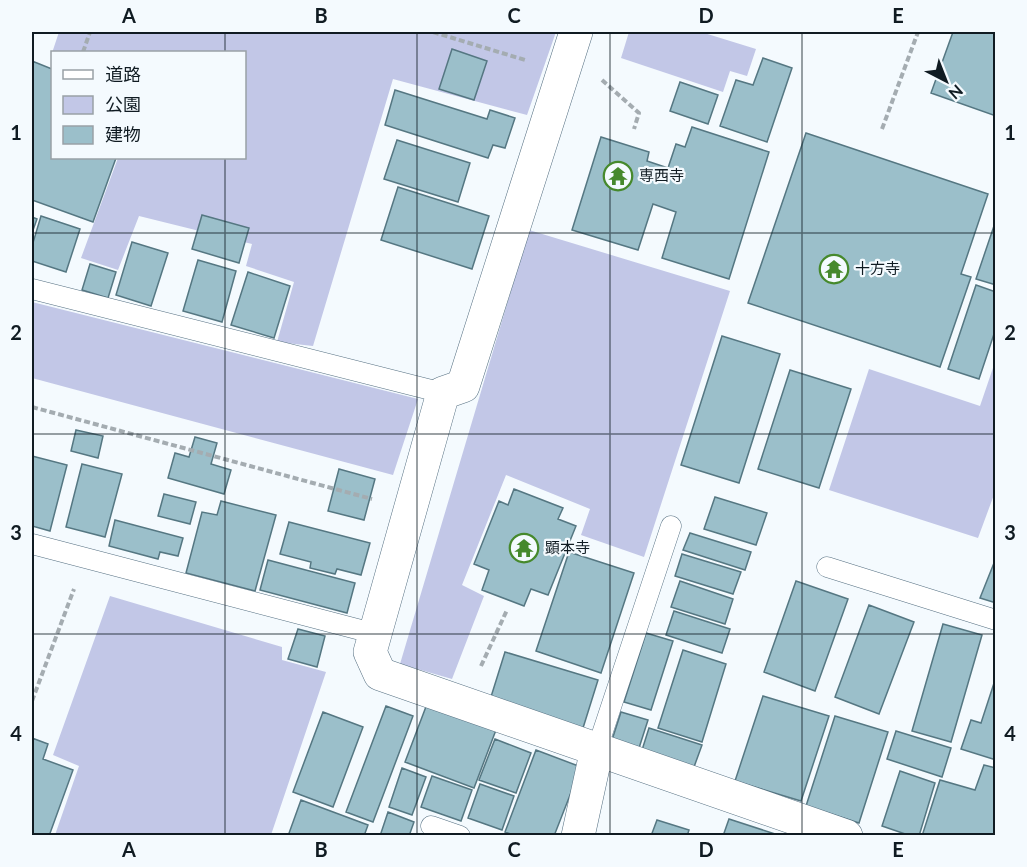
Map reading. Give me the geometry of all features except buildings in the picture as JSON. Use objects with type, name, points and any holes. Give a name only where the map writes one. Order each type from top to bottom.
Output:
[{"type":"street","points":[[576,32],[463,386],[443,393],[370,652],[380,674],[597,749],[792,827],[846,836]]},
{"type":"street","points":[[578,836],[597,749]]},
{"type":"lane","points":[[32,289],[443,393]]},
{"type":"lane","points":[[597,749],[671,526]]},
{"type":"lane","points":[[32,544],[375,634]]},
{"type":"lane","points":[[827,567],[996,620]]},
{"type":"lane","points":[[431,826],[460,836]]},
{"type":"path","points":[[83,51],[90,32]]},
{"type":"path","points":[[433,32],[563,72]]},
{"type":"path","points":[[882,129],[918,32]]},
{"type":"path","points":[[600,77],[639,113],[634,129]]},
{"type":"path","points":[[32,407],[410,509]]},
{"type":"path","points":[[32,701],[86,558]]},
{"type":"path","points":[[464,703],[507,610]]},
{"type":"green space","points":[[59,32],[556,32],[527,115],[393,79],[313,346],[277,342],[294,282],[246,266],[252,244],[139,216],[118,270],[81,258],[118,159],[246,159],[246,51],[52,51]]},
{"type":"green space","points":[[629,32],[701,32],[756,49],[747,76],[730,71],[723,92],[621,58]]},
{"type":"green space","points":[[529,230],[730,291],[644,557],[581,535],[590,509],[506,475],[462,585],[484,596],[452,679],[400,664]]},
{"type":"green space","points":[[32,302],[418,399],[393,475],[32,378]]},
{"type":"green space","points":[[995,362],[995,492],[978,538],[829,490],[869,369],[980,406]]},
{"type":"green space","points":[[110,596],[282,647],[282,660],[326,672],[271,835],[55,835],[79,766],[53,755]]},
{"type":"place","name":"専西寺","points":[[618,176]]},
{"type":"place","name":"十方寺","points":[[834,269]]},
{"type":"place","name":"顕本寺","points":[[524,548]]}]
